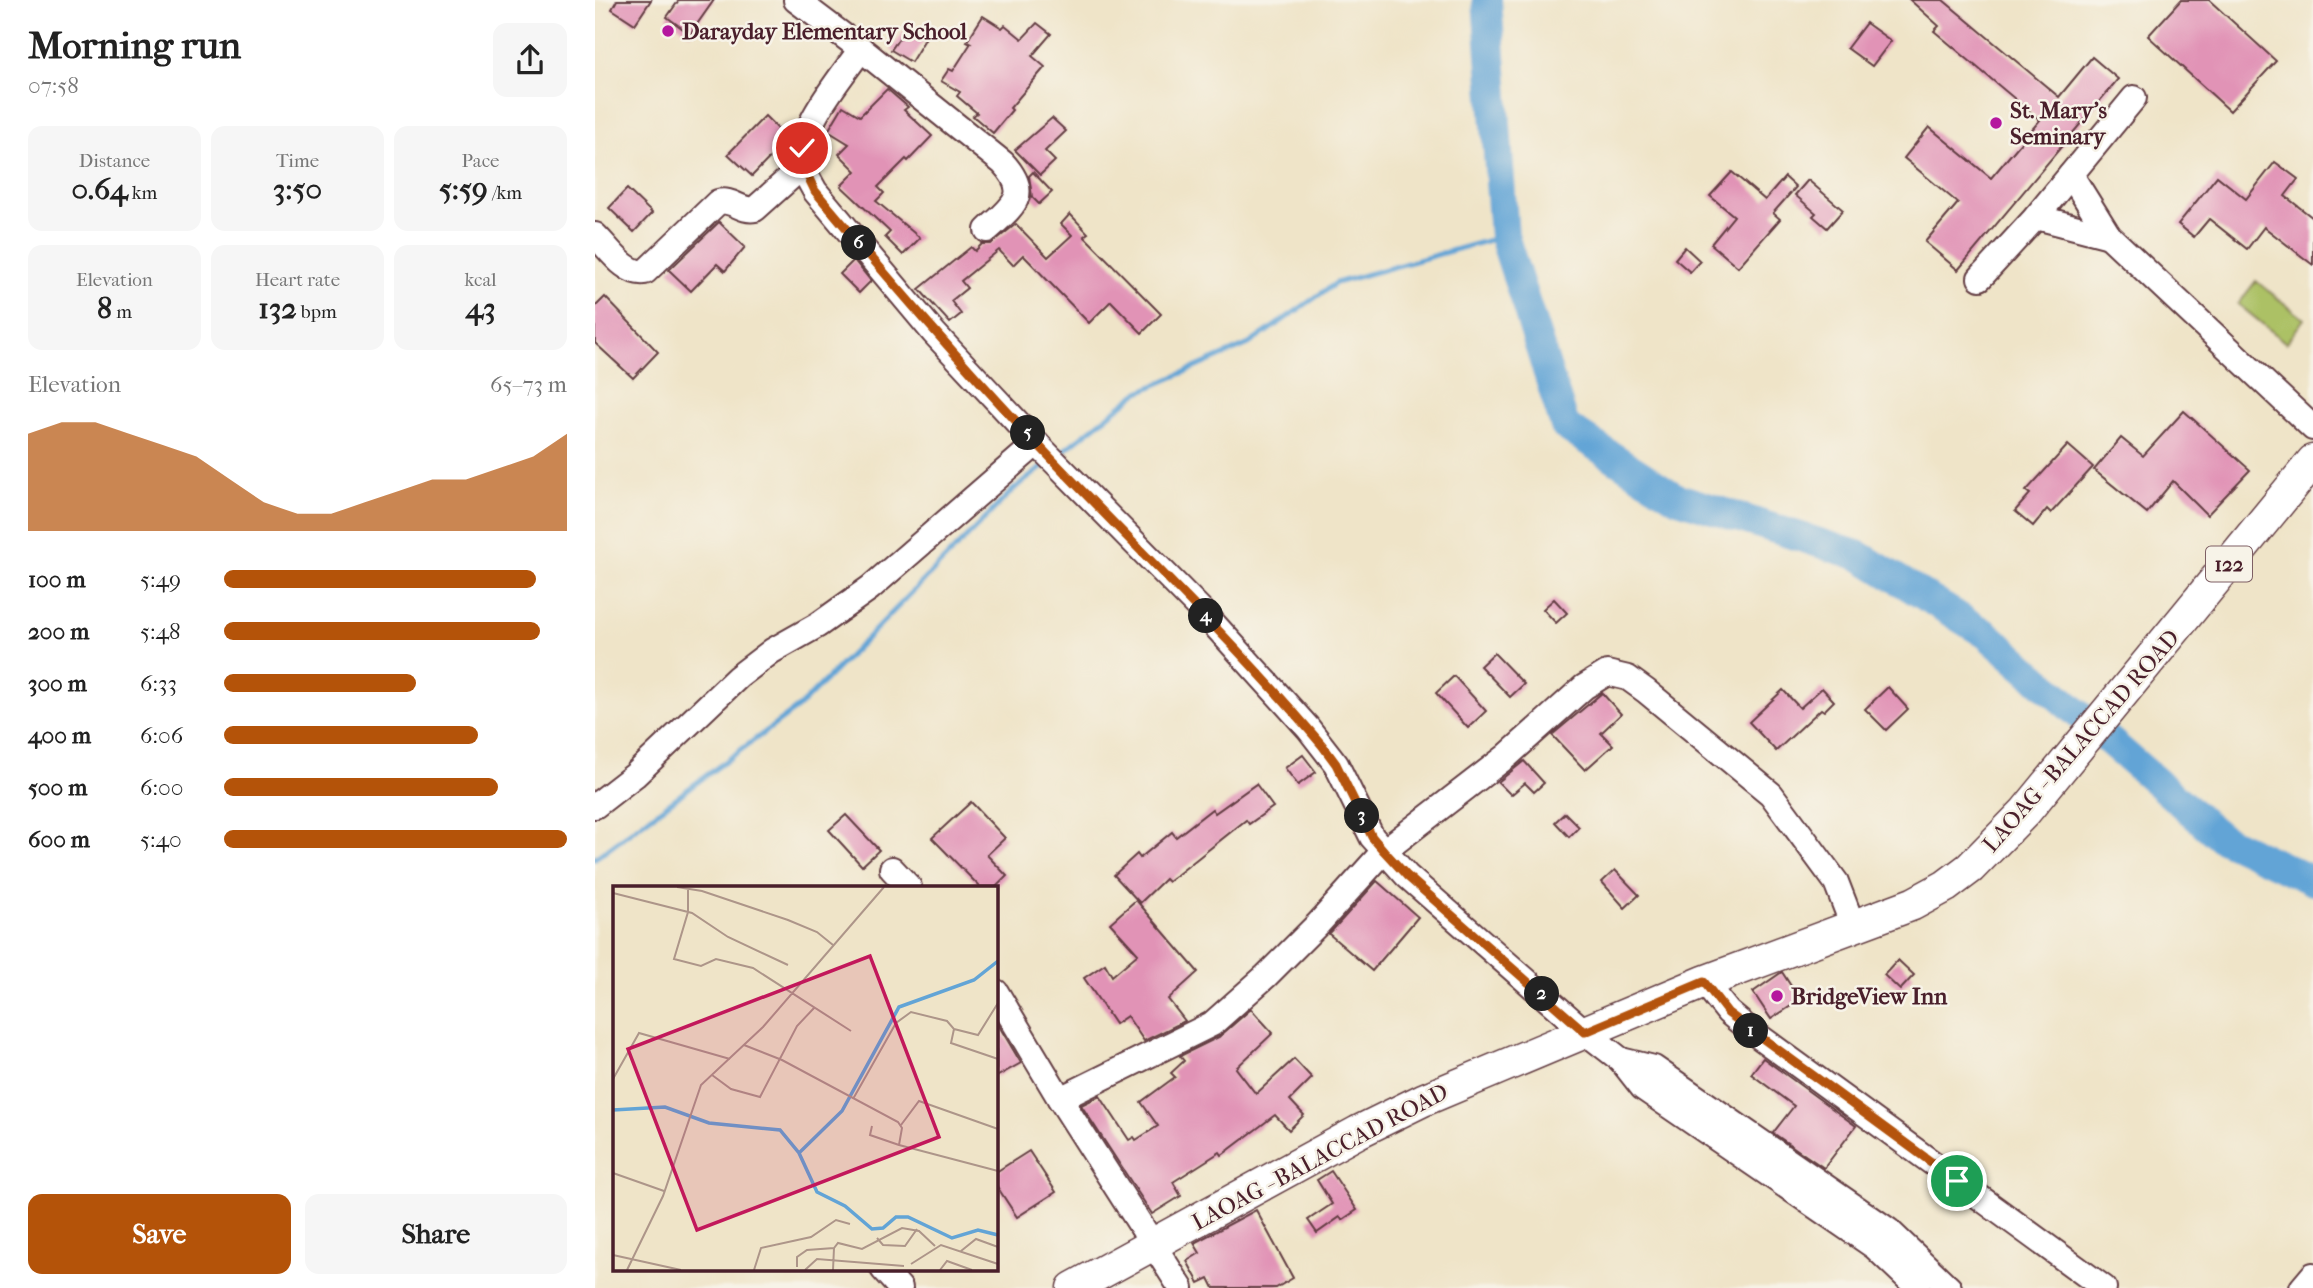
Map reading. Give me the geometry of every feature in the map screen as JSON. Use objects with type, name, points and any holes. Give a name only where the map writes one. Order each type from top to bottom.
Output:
[{"type":"main road","name":"LAOAG - BALACCAD ROAD","points":[[1073,1288],[1358,1132],[1423,1100],[1704,982],[1913,904],[1945,886],[1970,868],[2025,813],[2313,461]]},
{"type":"street","points":[[796,0],[1003,163],[1017,179],[1019,187],[1013,203],[987,230]]},
{"type":"street","points":[[861,49],[809,129],[802,148],[803,166],[815,191],[925,322],[1086,494],[1202,611],[1315,736],[1336,764],[1372,837],[1407,876],[1585,1032],[1621,1060],[1643,1088],[1875,1247],[1918,1288]]},
{"type":"street","points":[[1980,278],[2036,217],[2134,98]]},
{"type":"street","points":[[595,235],[628,268],[639,273],[645,272],[718,202],[727,201],[742,209],[755,209],[803,166]]},
{"type":"street","points":[[2071,175],[2109,236],[2313,428]]},
{"type":"street","points":[[2036,217],[2109,236]]},
{"type":"street","points":[[595,806],[635,775],[738,677],[772,651],[818,625],[870,588],[1041,447]]},
{"type":"street","points":[[1060,1099],[1212,1024],[1266,976],[1319,923],[1384,851],[1507,756],[1584,687],[1608,673],[1628,678],[1646,691],[1771,794],[1836,882],[1853,926]]},
{"type":"street","points":[[892,869],[908,886]]},
{"type":"street","points":[[1704,982],[1728,1013],[1746,1027],[2104,1288]]},
{"type":"street","points":[[997,994],[1060,1099],[1181,1288]]},
{"type":"street","points":[[1621,1060],[1654,1068],[1888,1230],[1948,1288]]},
{"type":"street","points":[[884,1270],[900,1288]]},
{"type":"street","points":[[2302,1288],[2313,1275]]},
{"type":"green space","points":[[2256,281],[2304,319],[2286,343],[2238,304]]},
{"type":"building","points":[[617,0],[651,0],[635,24],[612,9]]},
{"type":"building","points":[[679,0],[714,0],[690,34],[667,17]]},
{"type":"building","points":[[1910,0],[1943,0],[2059,97],[2092,57],[2118,79],[1958,270],[1925,242],[1958,203],[1904,158],[1929,127],[1991,178],[2040,120],[1934,31],[1939,26]]},
{"type":"building","points":[[2181,0],[2209,0],[2276,61],[2230,111],[2148,36]]},
{"type":"building","points":[[983,16],[1002,28],[1005,25],[1022,39],[1037,23],[1051,34],[1032,56],[1045,67],[1010,108],[1012,110],[993,133],[973,116],[977,113],[957,96],[960,92],[941,81],[949,69],[953,71],[971,43],[967,41]]},
{"type":"building","points":[[1866,23],[1891,41],[1872,66],[1847,48]]},
{"type":"building","points":[[906,28],[925,39],[911,62],[891,50]]},
{"type":"building","points":[[887,89],[908,107],[904,110],[932,136],[878,187],[884,193],[876,201],[920,238],[903,255],[885,237],[890,232],[841,186],[856,171],[839,154],[849,144],[828,131],[843,106],[860,116]]},
{"type":"building","points":[[765,116],[788,139],[752,176],[728,154]]},
{"type":"building","points":[[1052,118],[1066,131],[1045,151],[1055,161],[1040,175],[1015,150]]},
{"type":"building","points":[[2275,162],[2298,179],[2285,196],[2313,218],[2313,265],[2264,227],[2247,249],[2209,219],[2194,237],[2178,224],[2217,176],[2246,199]]},
{"type":"building","points":[[1033,172],[1052,192],[1039,204],[1032,197],[1029,176]]},
{"type":"building","points":[[1732,172],[1765,200],[1785,177],[1796,187],[1773,213],[1780,219],[1738,267],[1711,244],[1734,216],[1710,196]]},
{"type":"building","points":[[1808,180],[1843,210],[1827,228],[1813,216],[1816,213],[1795,195]]},
{"type":"building","points":[[627,189],[652,213],[634,232],[609,208]]},
{"type":"building","points":[[1070,214],[1088,233],[1084,236],[1161,314],[1142,333],[1111,301],[1089,323],[1023,255],[1013,265],[999,250],[961,281],[967,288],[951,301],[961,314],[950,323],[919,289],[971,247],[975,251],[982,244],[991,244],[1016,224],[1048,257],[1072,235],[1061,224]]},
{"type":"building","points":[[719,222],[745,247],[725,271],[717,264],[691,291],[669,270]]},
{"type":"building","points":[[1685,247],[1700,261],[1690,272],[1675,259]]},
{"type":"building","points":[[854,260],[871,281],[859,293],[840,274]]},
{"type":"building","points":[[605,297],[658,352],[633,378],[595,343],[595,307]]},
{"type":"building","points":[[2184,411],[2250,470],[2207,515],[2173,481],[2147,513],[2094,470],[2121,438],[2143,456]]},
{"type":"building","points":[[2068,445],[2093,467],[2051,513],[2047,509],[2033,526],[2015,511],[2030,494],[2026,491]]},
{"type":"building","points":[[1554,599],[1567,613],[1556,623],[1543,609]]},
{"type":"building","points":[[1494,653],[1524,684],[1510,697],[1480,666]]},
{"type":"building","points":[[1454,676],[1486,711],[1468,728],[1436,693]]},
{"type":"building","points":[[1888,687],[1908,709],[1886,730],[1865,709]]},
{"type":"building","points":[[1822,688],[1834,701],[1824,711],[1821,709],[1776,751],[1749,722],[1783,690],[1800,708]]},
{"type":"building","points":[[1602,693],[1621,714],[1601,733],[1613,745],[1585,770],[1552,735]]},
{"type":"building","points":[[1303,755],[1316,772],[1298,785],[1285,768]]},
{"type":"building","points":[[1524,761],[1544,783],[1534,792],[1525,783],[1511,795],[1498,782]]},
{"type":"building","points":[[1256,784],[1273,807],[1249,824],[1246,820],[1168,882],[1165,879],[1140,903],[1114,875],[1137,854],[1140,858],[1172,832],[1176,837],[1212,809],[1215,813]]},
{"type":"building","points":[[971,802],[1005,838],[987,855],[1007,876],[997,886],[979,886],[932,838]]},
{"type":"building","points":[[1565,813],[1579,827],[1569,837],[1555,822]]},
{"type":"building","points":[[846,815],[879,850],[862,866],[829,830]]},
{"type":"building","points":[[1615,870],[1639,895],[1625,908],[1602,882]]},
{"type":"building","points":[[1377,881],[1418,917],[1372,971],[1329,934]]},
{"type":"building","points":[[1136,900],[1198,972],[1168,999],[1185,1021],[1144,1041],[1127,1016],[1115,1024],[1084,978],[1105,964],[1112,976],[1138,954],[1110,923]]},
{"type":"building","points":[[1898,960],[1914,975],[1900,990],[1884,975]]},
{"type":"building","name":"BridgeView Inn","points":[[1782,972],[1800,1000],[1771,1019],[1753,992]]},
{"type":"building","points":[[1251,1009],[1273,1033],[1236,1068],[1256,1094],[1294,1059],[1312,1078],[1290,1100],[1304,1115],[1289,1130],[1275,1115],[1222,1155],[1220,1152],[1173,1182],[1181,1196],[1152,1214],[1081,1105],[1100,1096],[1129,1140],[1134,1137],[1136,1140],[1158,1126],[1141,1102],[1175,1077],[1171,1073],[1184,1061],[1180,1056],[1219,1037]]},
{"type":"building","points":[[997,1023],[1021,1063],[997,1076]]},
{"type":"building","points":[[1763,1058],[1856,1126],[1824,1168],[1773,1133],[1794,1106],[1751,1074]]},
{"type":"building","points":[[1029,1151],[1056,1192],[1017,1217],[997,1187],[997,1171]]},
{"type":"building","points":[[1331,1171],[1357,1210],[1342,1220],[1340,1217],[1317,1233],[1308,1220],[1332,1204],[1317,1180]]},
{"type":"building","points":[[1256,1210],[1293,1278],[1276,1288],[1214,1288],[1209,1278],[1199,1283],[1187,1261],[1200,1253],[1194,1243]]},
{"type":"waterway","points":[[1487,0],[1504,236],[1565,426],[1675,497],[1860,556],[1986,634],[2220,837],[2313,881]]},
{"type":"waterway","points":[[1058,455],[1137,393],[1249,344],[1336,283],[1504,236]]},
{"type":"waterway","points":[[595,858],[800,706],[1014,489],[1048,463]]},
{"type":"place","name":"Darayday Elementary School","points":[[668,31]]},
{"type":"place","name":"St. Mary's Seminary","points":[[1996,123]]},
{"type":"place","name":"BridgeView Inn","points":[[1777,996]]},
{"type":"route","points":[[802,148],[803,166],[815,191],[934,332],[1044,451],[1202,611],[1308,728],[1336,764],[1372,837],[1407,876],[1585,1032],[1704,982],[1728,1013],[1957,1181]]}]
